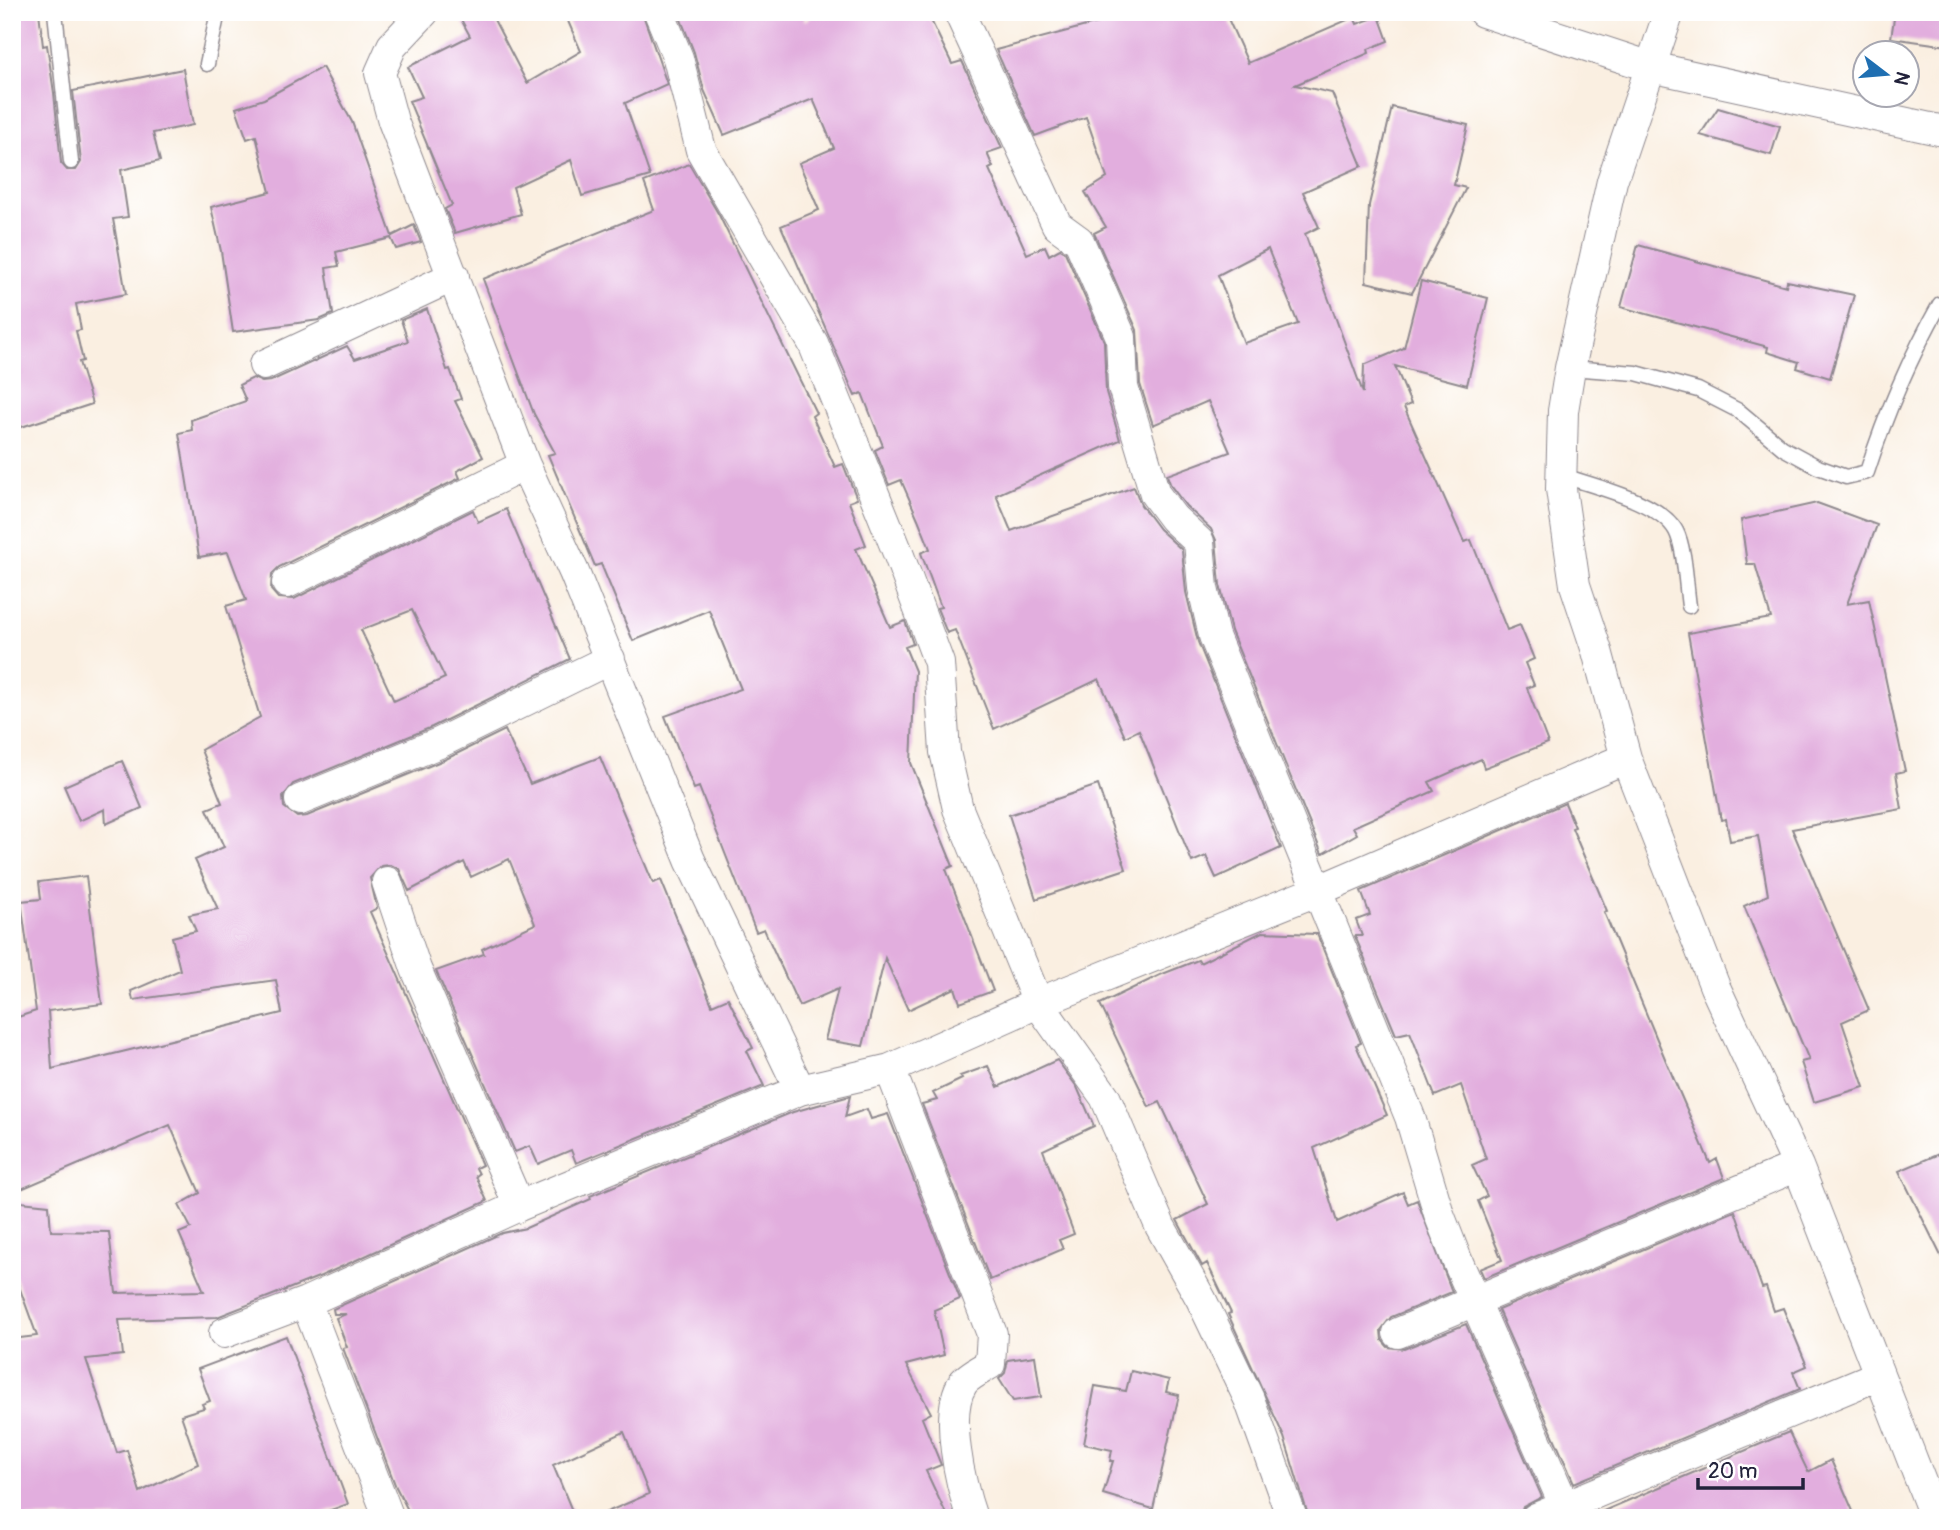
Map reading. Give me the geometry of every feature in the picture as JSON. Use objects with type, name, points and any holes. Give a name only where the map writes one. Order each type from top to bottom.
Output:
[{"type":"street","points":[[424,12],[392,46],[380,73],[393,121],[525,465],[610,659],[690,860],[800,1090]]},
{"type":"street","points":[[659,12],[678,58],[701,150],[813,343],[898,553],[939,663],[945,752],[958,809],[1038,1003],[1105,1097],[1160,1226],[1201,1299],[1249,1399],[1292,1518]]},
{"type":"street","points":[[959,12],[1057,225],[1079,241],[1121,337],[1123,387],[1155,494],[1173,517],[1199,542],[1203,588],[1214,636],[1410,1117],[1439,1214],[1567,1512]]},
{"type":"street","points":[[1483,12],[1651,67],[1743,90],[1948,132]]},
{"type":"street","points":[[1669,12],[1612,181],[1570,368],[1563,411],[1561,475],[1575,585],[1597,651],[1626,758],[1715,987],[1798,1166],[1935,1518]]},
{"type":"street","points":[[264,365],[454,276]]},
{"type":"street","points":[[287,583],[525,465]]},
{"type":"street","points":[[300,800],[439,743],[610,659]]},
{"type":"street","points":[[224,1333],[306,1302],[519,1206],[800,1090],[890,1069],[1038,1003],[1319,890],[1626,758]]},
{"type":"street","points":[[387,882],[416,969],[519,1206]]},
{"type":"street","points":[[890,1069],[992,1334],[990,1364],[963,1383],[954,1414],[960,1485],[972,1518]]},
{"type":"street","points":[[1398,1333],[1477,1303],[1541,1272],[1798,1166]]},
{"type":"street","points":[[306,1302],[389,1518]]},
{"type":"street","points":[[1536,1518],[1567,1512],[1879,1375]]},
{"type":"lane","points":[[55,12],[71,162]]},
{"type":"lane","points":[[206,64],[218,12]]},
{"type":"lane","points":[[1570,368],[1636,373],[1698,390],[1739,411],[1783,448],[1846,477],[1867,472],[1886,413],[1912,354],[1940,304]]},
{"type":"lane","points":[[1561,475],[1625,497],[1666,519],[1677,532],[1689,606]]},
{"type":"building","points":[[12,12],[39,12],[43,46],[47,45],[54,93],[61,163],[67,170],[76,170],[81,162],[73,91],[183,69],[193,125],[153,133],[160,161],[121,170],[128,217],[113,219],[126,294],[76,304],[81,330],[76,331],[83,361],[79,362],[92,404],[12,430]]},
{"type":"building","points":[[457,12],[490,12],[527,83],[581,51],[564,12],[642,12],[667,84],[625,103],[650,176],[582,196],[571,160],[513,187],[521,214],[455,233],[445,209],[452,205],[409,101],[422,97],[408,67],[470,36]]},
{"type":"building","points":[[678,12],[800,12],[805,21],[819,12],[927,12],[952,64],[962,61],[1002,148],[987,153],[993,167],[989,169],[1027,254],[1045,246],[1049,255],[1060,249],[1065,252],[1104,341],[1106,392],[1120,440],[996,495],[1011,531],[1134,487],[1141,505],[1159,529],[1182,550],[1186,592],[1198,642],[1281,848],[1216,878],[1206,856],[1192,862],[1139,730],[1125,737],[1099,679],[994,729],[955,630],[947,633],[937,608],[941,607],[921,553],[930,549],[918,519],[901,480],[889,485],[875,450],[883,446],[862,393],[855,396],[781,226],[819,210],[799,163],[834,148],[813,99],[724,135],[704,90],[694,52]]},
{"type":"building","points":[[1097,12],[1225,12],[1248,63],[1354,17],[1357,24],[1379,16],[1388,41],[1368,49],[1369,53],[1295,85],[1332,93],[1362,166],[1303,192],[1319,227],[1305,234],[1363,393],[1364,365],[1404,348],[1421,281],[1488,298],[1467,385],[1395,366],[1411,404],[1404,407],[1464,542],[1471,540],[1507,630],[1520,625],[1534,659],[1525,663],[1534,685],[1527,688],[1548,743],[1484,768],[1481,759],[1429,782],[1434,791],[1353,827],[1357,834],[1322,854],[1231,631],[1220,585],[1216,540],[1211,529],[1186,506],[1171,486],[1167,475],[1230,452],[1208,401],[1153,425],[1140,384],[1137,330],[1094,233],[1106,227],[1085,192],[1107,178],[1086,117],[1035,136],[996,50],[1101,22]],"holes":[[[1268,249],[1298,324],[1244,343],[1218,275]]]},
{"type":"building","points":[[1895,12],[1948,12],[1948,46],[1922,42],[1922,38],[1891,38]]},
{"type":"building","points":[[322,67],[352,122],[392,236],[414,225],[421,242],[396,249],[391,238],[336,252],[339,266],[326,268],[333,314],[319,320],[233,332],[221,251],[211,207],[270,192],[256,136],[247,139],[236,108],[264,99]]},
{"type":"building","points":[[1392,107],[1468,125],[1454,185],[1466,188],[1412,293],[1366,282],[1369,205]]},
{"type":"building","points":[[1718,108],[1780,126],[1771,155],[1700,135]]},
{"type":"building","points":[[689,164],[719,215],[816,413],[812,416],[835,467],[843,464],[857,499],[849,502],[866,545],[856,549],[890,627],[905,621],[913,644],[905,647],[915,671],[911,763],[953,866],[946,869],[993,991],[960,1003],[955,988],[908,1010],[885,958],[863,1046],[825,1040],[838,989],[799,1006],[764,929],[756,932],[699,787],[694,789],[665,716],[741,689],[709,610],[633,641],[601,564],[595,566],[548,455],[555,453],[534,414],[483,279],[654,210],[644,182]]},
{"type":"building","points":[[1638,245],[1786,286],[1787,281],[1854,295],[1830,378],[1797,368],[1799,362],[1767,352],[1768,347],[1621,307]]},
{"type":"building","points":[[427,309],[447,370],[450,369],[461,399],[455,401],[483,457],[457,471],[460,478],[279,567],[272,574],[271,590],[278,598],[294,599],[473,510],[478,522],[506,509],[570,659],[432,727],[293,784],[283,797],[284,807],[297,817],[307,816],[446,759],[505,730],[530,784],[600,757],[653,883],[661,880],[712,1005],[728,998],[753,1048],[747,1051],[764,1086],[576,1163],[571,1150],[538,1164],[530,1146],[515,1152],[436,971],[484,954],[482,949],[535,924],[509,859],[471,877],[464,862],[409,891],[399,869],[391,865],[381,866],[370,878],[377,908],[370,912],[482,1165],[476,1168],[479,1174],[476,1176],[487,1201],[321,1276],[217,1317],[119,1320],[123,1355],[86,1359],[117,1453],[127,1450],[140,1492],[198,1464],[181,1415],[204,1408],[202,1404],[210,1401],[198,1369],[286,1336],[348,1504],[308,1518],[12,1518],[12,1339],[37,1336],[12,1267],[12,1201],[49,1205],[51,1231],[109,1232],[116,1293],[204,1291],[179,1233],[191,1228],[179,1205],[200,1193],[170,1125],[12,1193],[12,1019],[36,1011],[21,901],[41,899],[39,882],[86,876],[102,1004],[48,1011],[52,1069],[282,1013],[276,980],[133,1000],[131,991],[180,970],[172,937],[196,931],[189,915],[218,909],[195,860],[224,847],[207,809],[222,803],[201,750],[260,717],[226,606],[246,600],[228,552],[199,557],[179,433],[192,430],[191,420],[246,401],[239,385],[253,378],[262,382],[271,381],[347,346],[355,359],[408,341],[401,320]],"holes":[[[412,610],[445,678],[394,701],[361,630]]]},
{"type":"building","points":[[1817,503],[1877,525],[1847,604],[1869,600],[1905,771],[1896,773],[1902,809],[1792,829],[1869,1010],[1842,1022],[1864,1087],[1814,1102],[1801,1062],[1809,1060],[1744,906],[1768,895],[1758,836],[1730,841],[1726,819],[1721,820],[1688,633],[1771,618],[1755,564],[1747,564],[1741,520]]},
{"type":"building","points":[[122,761],[142,808],[106,824],[105,809],[79,821],[64,786]]},
{"type":"building","points":[[1098,785],[1126,869],[1036,899],[1009,815]]},
{"type":"building","points":[[1565,803],[1575,827],[1572,828],[1607,911],[1604,912],[1666,1061],[1710,1163],[1717,1159],[1724,1178],[1484,1278],[1480,1269],[1502,1260],[1478,1201],[1487,1196],[1472,1165],[1486,1159],[1461,1085],[1435,1096],[1410,1032],[1396,1035],[1355,936],[1362,936],[1356,920],[1370,915],[1361,891]]},
{"type":"building","points":[[1262,932],[1317,934],[1361,1043],[1356,1045],[1387,1115],[1314,1148],[1337,1222],[1403,1192],[1408,1204],[1417,1200],[1452,1292],[1391,1317],[1381,1330],[1382,1340],[1388,1347],[1404,1349],[1466,1324],[1542,1497],[1523,1507],[1519,1518],[1309,1518],[1284,1437],[1228,1314],[1231,1313],[1207,1263],[1202,1266],[1177,1220],[1208,1204],[1160,1102],[1149,1107],[1100,1004],[1160,975],[1198,960],[1200,963]]},
{"type":"building","points":[[1057,1060],[1077,1087],[1094,1126],[1043,1150],[1074,1234],[1059,1240],[1063,1249],[990,1280],[922,1104],[937,1100],[933,1093],[962,1079],[960,1076],[988,1066],[998,1087]]},
{"type":"building","points":[[850,1096],[845,1117],[867,1109],[871,1119],[888,1114],[960,1299],[934,1310],[944,1355],[906,1365],[931,1413],[922,1418],[941,1465],[926,1471],[948,1518],[593,1518],[649,1494],[624,1432],[553,1465],[575,1518],[412,1518],[396,1487],[343,1348],[347,1347],[336,1318],[346,1314],[334,1314],[333,1309],[502,1233],[526,1228],[591,1199],[590,1196],[793,1112]]},
{"type":"building","points":[[1948,1150],[1948,1270],[1899,1171]]},
{"type":"building","points":[[1735,1211],[1762,1288],[1766,1287],[1774,1311],[1783,1308],[1807,1366],[1793,1372],[1800,1389],[1574,1483],[1498,1310]]},
{"type":"building","points":[[1035,1356],[1041,1397],[1013,1401],[999,1379],[1005,1373],[1008,1360]]},
{"type":"building","points":[[1131,1371],[1169,1380],[1166,1392],[1179,1395],[1153,1509],[1103,1494],[1113,1461],[1110,1461],[1112,1450],[1084,1444],[1095,1386],[1126,1391]]},
{"type":"building","points":[[1789,1432],[1808,1472],[1831,1460],[1856,1518],[1587,1518]]}]
